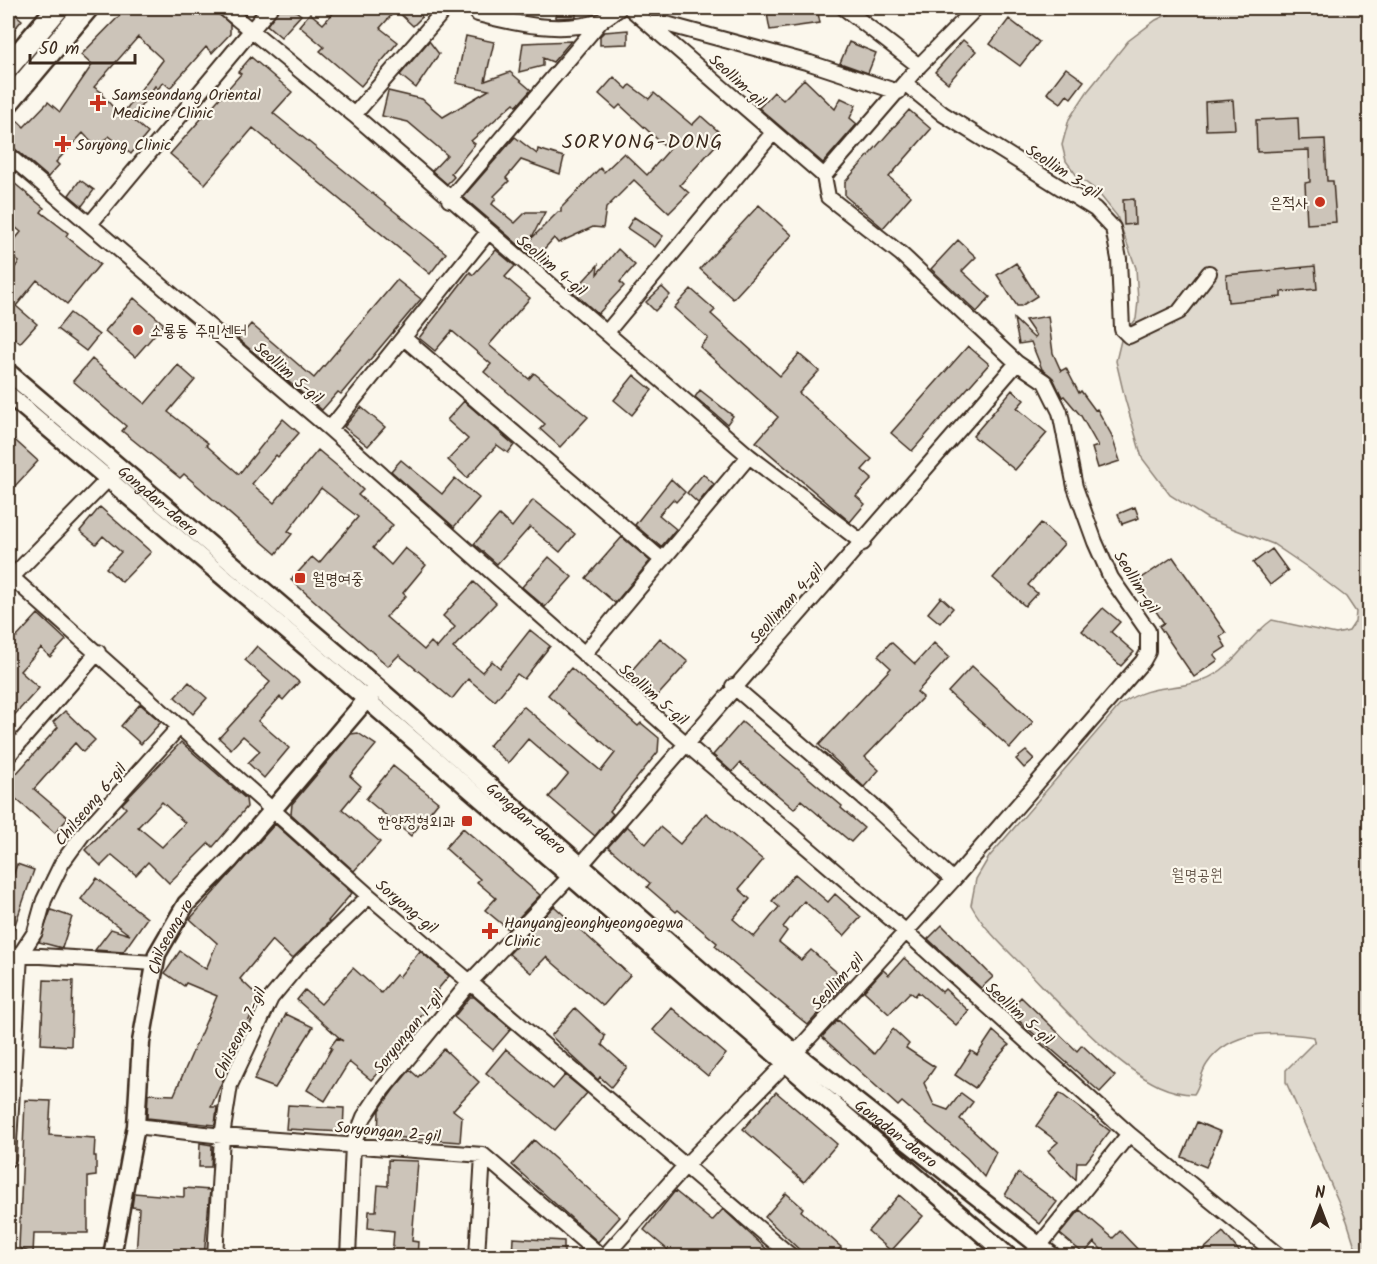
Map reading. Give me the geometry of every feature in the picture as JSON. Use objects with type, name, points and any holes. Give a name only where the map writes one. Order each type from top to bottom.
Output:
[{"type":"main road","points":[[8,67],[58,8]]},
{"type":"main road","points":[[8,102],[87,8]]},
{"type":"street","name":"Seollim 4-gil","points":[[224,8],[354,115],[449,200],[607,332],[749,456],[863,543]]},
{"type":"street","points":[[90,224],[270,8]]},
{"type":"street","points":[[354,115],[446,8]]},
{"type":"street","points":[[475,8],[478,14],[539,26],[585,26],[601,21]]},
{"type":"street","points":[[449,200],[601,21],[620,8]]},
{"type":"street","name":"Seollim-gil","points":[[603,1257],[685,1166],[790,1058],[953,880],[1143,661],[1149,642],[1143,622],[1112,578],[1095,542],[1075,487],[1060,412],[1045,382],[1017,363],[901,254],[828,197],[824,176],[772,134],[651,24],[630,8]]},
{"type":"street","points":[[844,8],[919,66]]},
{"type":"street","points":[[824,176],[919,66],[976,8]]},
{"type":"street","name":"Seollim 3-gil","points":[[651,24],[666,24],[902,88],[1095,209],[1113,228],[1119,259],[1122,329],[1129,336],[1179,312],[1209,273]]},
{"type":"street","points":[[607,332],[772,134]]},
{"type":"street","name":"Seollim 5-gil","points":[[8,155],[330,429],[685,743],[905,931],[1129,1134],[1279,1257]]},
{"type":"street","points":[[330,429],[488,232]]},
{"type":"street","points":[[404,338],[662,559]]},
{"type":"street","name":"Seolliman 4-gil","points":[[576,871],[733,686],[863,543],[1017,363]]},
{"type":"street","name":"Gongdan-daero","points":[[8,372],[790,1058],[1008,1257]]},
{"type":"street","name":"Gongdan-daero","points":[[8,394],[108,480],[372,693]]},
{"type":"street","points":[[584,654],[749,456]]},
{"type":"street","points":[[9,578],[119,467]]},
{"type":"street","name":"Soryong-gil","points":[[9,578],[98,652],[369,896],[791,1257]]},
{"type":"street","points":[[8,756],[98,652]]},
{"type":"street","points":[[733,686],[874,807],[953,880]]},
{"type":"street","name":"Chilseong-ro","points":[[112,1257],[136,1126],[141,1042],[157,954],[186,904],[230,860],[271,809],[372,693]]},
{"type":"street","name":"Chilseong 6-gil","points":[[8,1159],[14,954],[35,933],[44,900],[62,863],[83,834],[180,726]]},
{"type":"street","name":"Soryongan 1-gil","points":[[348,1257],[353,1144],[364,1117],[382,1089],[471,981],[576,871]]},
{"type":"street","name":"Chilseong 7-gil","points":[[216,1257],[222,1136],[230,1085],[271,998],[300,963],[369,896]]},
{"type":"street","points":[[14,954],[155,963]]},
{"type":"street","name":"Gongdan-daero","points":[[790,1058],[1041,1253]]},
{"type":"street","name":"Soryongan 2-gil","points":[[136,1126],[222,1136],[483,1155]]},
{"type":"street","points":[[1041,1253],[1129,1134]]},
{"type":"street","points":[[477,1257],[483,1155]]},
{"type":"street","points":[[483,1155],[603,1257]]},
{"type":"green space","name":"월명공원","points":[[1181,8],[1369,8],[1369,1256],[1358,1256],[1347,1221],[1286,1082],[1286,1070],[1315,1041],[1314,1037],[1270,1033],[1242,1038],[1217,1052],[1207,1064],[1194,1094],[1163,1088],[1123,1063],[1087,1032],[995,938],[971,905],[976,879],[989,857],[1120,705],[1142,693],[1192,684],[1214,675],[1224,668],[1272,620],[1336,634],[1349,631],[1355,622],[1356,612],[1346,597],[1307,567],[1273,544],[1208,519],[1170,495],[1142,458],[1125,399],[1116,361],[1121,340],[1136,319],[1138,301],[1136,268],[1117,216],[1096,190],[1077,176],[1066,161],[1062,145],[1069,119],[1087,92],[1128,41],[1156,20]]},
{"type":"building","points":[[8,8],[22,20],[8,37]]},
{"type":"building","points":[[127,8],[213,8],[230,24],[230,34],[212,53],[206,47],[170,88],[163,82],[158,89],[155,86],[132,119],[148,133],[131,154],[109,136],[97,148],[83,133],[56,162],[59,165],[48,177],[14,148],[8,146],[8,131],[18,121],[24,127],[48,102],[60,112],[92,65],[81,55]],"holes":[[[138,37],[163,60],[121,116],[102,95],[103,93],[94,87]]]},
{"type":"building","points":[[279,8],[292,8],[301,15],[281,37],[267,25]]},
{"type":"building","points":[[338,8],[417,8],[422,17],[413,26],[396,10],[380,28],[398,42],[361,86],[320,51],[324,47],[299,26],[310,13],[323,24]]},
{"type":"building","points":[[489,8],[519,8],[518,14]]},
{"type":"building","points":[[556,8],[576,8],[576,17],[556,18]]},
{"type":"building","points":[[766,8],[817,8],[820,23],[770,30]]},
{"type":"building","points":[[1009,19],[1039,42],[1020,66],[990,44]]},
{"type":"building","points":[[628,30],[628,44],[600,45],[600,36],[604,32]]},
{"type":"building","points":[[466,36],[494,42],[485,81],[510,72],[531,90],[517,106],[514,103],[471,141],[475,144],[451,173],[454,177],[447,184],[432,171],[447,155],[408,122],[382,116],[388,91],[422,99],[443,117],[489,90],[456,83]]},
{"type":"building","points":[[963,40],[976,51],[948,83],[935,72]]},
{"type":"building","points":[[429,41],[439,54],[416,88],[400,75]]},
{"type":"building","points":[[571,41],[553,62],[543,58],[543,66],[519,72],[523,43]]},
{"type":"building","points":[[849,42],[876,53],[868,73],[840,63]]},
{"type":"building","points":[[251,57],[292,92],[273,113],[446,253],[430,274],[253,128],[205,184],[170,154],[241,74],[238,72]]},
{"type":"building","points":[[1066,68],[1084,81],[1071,98],[1067,95],[1061,103],[1047,93]]},
{"type":"building","points":[[614,77],[627,89],[630,85],[649,99],[654,93],[692,125],[701,116],[718,131],[709,141],[715,146],[680,185],[689,193],[669,213],[634,180],[606,208],[603,228],[593,227],[558,243],[554,238],[535,259],[463,197],[515,137],[537,154],[538,149],[564,157],[560,174],[521,160],[506,178],[509,181],[494,196],[496,198],[492,204],[515,223],[526,212],[545,212],[531,239],[558,212],[561,212],[561,208],[600,168],[604,172],[624,153],[647,175],[669,150],[620,105],[616,109],[599,94]]},
{"type":"building","points":[[804,79],[835,109],[841,98],[856,105],[850,118],[857,124],[823,163],[759,108],[774,92],[783,100]]},
{"type":"building","points":[[1233,100],[1235,129],[1206,130],[1205,102]]},
{"type":"building","points":[[909,110],[931,129],[889,177],[911,196],[883,228],[845,196],[845,182]]},
{"type":"building","points":[[1298,118],[1299,140],[1325,139],[1327,181],[1333,181],[1336,222],[1307,224],[1305,183],[1310,182],[1309,150],[1257,152],[1256,120]]},
{"type":"building","points":[[8,178],[44,208],[41,212],[68,233],[66,236],[100,264],[67,304],[37,280],[16,306],[37,324],[20,343],[8,333],[8,277],[19,262],[8,253],[8,248],[21,232],[8,221]]},
{"type":"building","points":[[80,180],[94,190],[82,206],[69,195]]},
{"type":"building","points":[[1134,199],[1135,224],[1124,225],[1123,200]]},
{"type":"building","points":[[759,205],[792,235],[733,299],[700,269]]},
{"type":"building","points":[[634,217],[663,236],[655,247],[627,228]]},
{"type":"building","points":[[958,240],[976,257],[962,271],[990,297],[977,312],[931,269]]},
{"type":"building","points":[[618,249],[635,265],[620,282],[624,286],[598,314],[573,292],[598,265],[597,274]]},
{"type":"building","points":[[496,250],[515,266],[505,277],[530,298],[489,345],[529,379],[534,373],[588,417],[560,447],[540,429],[545,424],[484,372],[491,364],[452,331],[435,351],[419,338],[470,272],[473,275]]},
{"type":"building","points":[[1016,263],[1037,296],[1021,306],[1017,306],[997,275]]},
{"type":"building","points":[[1315,266],[1317,289],[1281,292],[1281,297],[1228,302],[1226,275]]},
{"type":"building","points":[[397,280],[421,299],[341,394],[338,392],[322,410],[238,339],[251,324],[314,378]]},
{"type":"building","points":[[662,287],[670,295],[655,311],[646,302]]},
{"type":"building","points":[[691,289],[715,310],[711,314],[780,376],[799,354],[819,371],[799,393],[872,459],[862,470],[872,479],[856,496],[865,504],[850,522],[756,442],[778,417],[700,347],[708,338],[674,308]]},
{"type":"building","points":[[134,298],[164,324],[135,357],[105,331]]},
{"type":"building","points":[[70,313],[99,335],[86,351],[57,329]]},
{"type":"building","points":[[1048,316],[1053,353],[1061,371],[1066,368],[1079,393],[1081,391],[1095,410],[1097,409],[1111,434],[1120,461],[1098,468],[1092,448],[1098,446],[1081,416],[1064,396],[1062,397],[1053,378],[1042,369],[1031,342],[1019,344],[1014,319],[1034,338],[1036,336],[1025,320]]},
{"type":"building","points":[[968,346],[989,364],[912,451],[891,433]]},
{"type":"building","points":[[92,359],[145,404],[178,365],[195,380],[168,412],[208,443],[206,445],[239,474],[283,419],[299,433],[278,457],[276,455],[252,484],[274,503],[318,450],[342,470],[363,490],[358,495],[393,525],[373,548],[391,565],[405,548],[426,565],[403,593],[406,596],[386,617],[424,650],[431,642],[437,648],[455,627],[443,616],[474,582],[496,603],[453,648],[482,672],[492,661],[500,668],[530,630],[550,646],[524,679],[517,674],[495,701],[468,679],[452,699],[399,655],[388,666],[291,580],[312,557],[319,563],[358,517],[321,488],[288,531],[292,534],[276,554],[184,474],[180,478],[122,431],[126,426],[73,381]]},
{"type":"building","points":[[634,375],[652,390],[632,415],[614,400]]},
{"type":"building","points":[[700,390],[733,416],[727,424],[695,397]]},
{"type":"building","points":[[1012,390],[1024,400],[1017,408],[1047,433],[1015,470],[973,436]]},
{"type":"building","points":[[464,401],[514,445],[508,453],[497,445],[467,478],[448,460],[468,439],[447,420]]},
{"type":"building","points":[[361,407],[385,427],[368,446],[344,427]]},
{"type":"building","points":[[8,434],[38,461],[15,486],[8,479]]},
{"type":"building","points":[[401,460],[442,494],[455,478],[479,498],[454,527],[391,471]]},
{"type":"building","points":[[703,474],[714,484],[698,503],[687,493]]},
{"type":"building","points":[[671,479],[685,492],[676,502],[673,499],[659,515],[676,529],[661,547],[635,525]]},
{"type":"building","points":[[533,500],[575,534],[560,552],[530,527],[497,564],[474,544],[499,515],[512,527]]},
{"type":"building","points":[[100,507],[151,552],[122,582],[106,568],[121,552],[103,536],[96,544],[80,531]]},
{"type":"building","points":[[1135,507],[1139,518],[1122,524],[1118,514]]},
{"type":"building","points":[[1041,523],[1064,544],[1028,585],[1037,593],[1025,606],[993,578]]},
{"type":"building","points":[[622,537],[650,561],[615,603],[586,578]]},
{"type":"building","points":[[1272,549],[1288,571],[1270,585],[1253,563]]},
{"type":"building","points":[[549,557],[572,577],[545,607],[522,587]]},
{"type":"building","points":[[1173,557],[1226,633],[1220,637],[1226,647],[1214,655],[1218,660],[1194,677],[1159,626],[1164,623],[1136,582]]},
{"type":"building","points":[[941,597],[953,608],[940,623],[928,613]]},
{"type":"building","points":[[1103,608],[1120,622],[1111,632],[1134,652],[1121,666],[1082,631]]},
{"type":"building","points":[[38,614],[66,640],[50,657],[41,648],[20,671],[39,688],[8,722],[8,642],[14,634],[17,637]]},
{"type":"building","points":[[660,638],[688,662],[652,702],[625,678]]},
{"type":"building","points":[[891,642],[915,664],[934,643],[949,657],[917,692],[923,697],[865,757],[879,770],[864,787],[819,745],[891,668],[878,656]]},
{"type":"building","points":[[257,646],[299,682],[283,700],[280,697],[258,721],[289,748],[264,778],[248,763],[260,751],[243,736],[231,749],[219,738],[270,682],[245,660]]},
{"type":"building","points":[[972,666],[1033,722],[1010,748],[948,692]]},
{"type":"building","points":[[571,668],[638,726],[641,723],[659,738],[658,752],[610,811],[613,814],[595,836],[549,797],[568,774],[528,739],[508,763],[489,746],[523,706],[601,771],[615,753],[548,695]]},
{"type":"building","points":[[189,682],[207,698],[193,714],[175,697]]},
{"type":"building","points":[[140,704],[161,722],[141,744],[121,726]]},
{"type":"building","points":[[65,711],[95,740],[83,752],[75,743],[34,789],[68,818],[55,833],[8,792],[8,776],[12,771],[16,774],[58,727],[53,722]]},
{"type":"building","points":[[742,722],[842,806],[841,808],[864,828],[851,842],[801,800],[794,809],[740,763],[732,772],[713,755]]},
{"type":"building","points":[[358,733],[376,745],[350,776],[361,786],[342,809],[380,842],[354,871],[291,814],[292,804],[351,734]]},
{"type":"building","points":[[181,742],[246,799],[247,807],[213,847],[209,843],[169,883],[148,862],[136,875],[112,855],[101,866],[85,850],[126,808],[122,804]],"holes":[[[162,802],[185,823],[162,847],[138,827]]]},
{"type":"building","points":[[1026,751],[1034,759],[1024,768],[1016,759]]},
{"type":"building","points":[[393,766],[438,802],[411,836],[366,799]]},
{"type":"building","points":[[706,813],[763,860],[739,889],[750,899],[733,919],[754,937],[779,907],[772,901],[795,874],[828,902],[835,894],[861,917],[844,936],[804,901],[783,927],[787,931],[779,942],[801,960],[811,950],[847,981],[808,1025],[733,963],[715,946],[717,943],[647,887],[650,883],[608,847],[627,826],[646,844],[660,827],[680,844]]},
{"type":"building","points":[[275,824],[352,893],[329,922],[292,959],[272,940],[240,979],[259,997],[211,1107],[217,1107],[215,1125],[147,1118],[148,1094],[174,1095],[217,996],[186,983],[184,986],[165,973],[180,951],[206,969],[217,943],[190,919]]},
{"type":"building","points":[[463,828],[540,895],[508,929],[485,910],[496,898],[477,882],[480,879],[445,848]]},
{"type":"building","points":[[17,864],[34,870],[9,942],[8,891]]},
{"type":"building","points":[[97,878],[147,918],[123,952],[95,950],[111,929],[130,935],[81,899]]},
{"type":"building","points":[[554,906],[630,975],[603,1006],[546,957],[531,973],[509,954]]},
{"type":"building","points":[[51,910],[72,917],[62,948],[39,942]]},
{"type":"building","points":[[942,925],[993,977],[981,988],[928,939]]},
{"type":"building","points":[[420,951],[449,976],[428,1001],[431,1004],[401,1041],[405,1044],[371,1080],[349,1062],[325,1101],[307,1090],[332,1048],[330,1047],[337,1038],[343,1041],[297,1000],[305,990],[321,1004],[353,968],[381,993],[396,975],[399,977]]},
{"type":"building","points":[[904,958],[942,992],[945,989],[969,1011],[956,1025],[918,992],[915,996],[910,992],[889,1014],[864,991],[883,970],[889,975]]},
{"type":"building","points":[[44,980],[73,981],[71,1046],[41,1044]]},
{"type":"building","points":[[470,997],[474,997],[511,1029],[493,1050],[454,1017]]},
{"type":"building","points":[[1021,997],[1077,1051],[1082,1045],[1115,1076],[1100,1092],[1008,1011]]},
{"type":"building","points":[[575,1008],[605,1036],[602,1045],[627,1067],[611,1087],[600,1077],[598,1080],[551,1036]]},
{"type":"building","points":[[672,1008],[726,1054],[708,1076],[653,1030]]},
{"type":"building","points":[[286,1014],[313,1027],[275,1088],[254,1080]]},
{"type":"building","points":[[838,1020],[874,1054],[893,1029],[909,1044],[906,1048],[935,1067],[924,1083],[934,1105],[948,1110],[961,1093],[973,1102],[960,1119],[996,1152],[984,1177],[967,1158],[902,1102],[898,1106],[822,1037]]},
{"type":"building","points":[[993,1031],[1009,1045],[975,1088],[955,1075],[971,1051],[977,1055]]},
{"type":"building","points":[[444,1049],[479,1082],[453,1110],[462,1117],[460,1142],[378,1136],[379,1110],[394,1089],[410,1070],[418,1077]]},
{"type":"building","points":[[506,1049],[553,1089],[565,1075],[587,1093],[555,1130],[486,1073]]},
{"type":"building","points":[[776,1092],[837,1144],[804,1182],[743,1129]]},
{"type":"building","points":[[1060,1093],[1110,1131],[1086,1162],[1077,1162],[1076,1180],[1048,1151],[1058,1142],[1036,1126]]},
{"type":"building","points":[[25,1100],[51,1101],[49,1135],[95,1138],[94,1156],[96,1156],[96,1176],[88,1177],[88,1233],[34,1233],[33,1254],[19,1248]]},
{"type":"building","points":[[288,1105],[344,1108],[343,1132],[286,1129]]},
{"type":"building","points":[[1197,1122],[1221,1132],[1206,1167],[1182,1157]]},
{"type":"building","points":[[534,1140],[620,1217],[598,1242],[512,1165]]},
{"type":"building","points":[[200,1143],[212,1145],[211,1167],[199,1167]]},
{"type":"building","points":[[388,1160],[418,1161],[412,1241],[418,1242],[417,1257],[392,1257],[394,1231],[368,1228],[369,1211],[376,1211],[378,1185],[388,1186]]},
{"type":"building","points":[[1018,1173],[1057,1202],[1040,1224],[1005,1195]]},
{"type":"building","points":[[184,1188],[210,1190],[204,1257],[136,1257],[139,1208],[132,1207],[134,1193],[184,1197]]},
{"type":"building","points":[[675,1191],[712,1221],[723,1209],[775,1257],[662,1257],[668,1250],[644,1230]]},
{"type":"building","points":[[786,1193],[803,1208],[801,1211],[841,1247],[833,1257],[807,1257],[765,1217]]},
{"type":"building","points":[[899,1195],[923,1216],[891,1251],[868,1231]]},
{"type":"building","points":[[1080,1210],[1113,1238],[1120,1231],[1145,1257],[1109,1257],[1094,1242],[1084,1254],[1060,1234]]},
{"type":"building","points":[[1223,1232],[1244,1257],[1195,1257]]},
{"type":"building","points":[[513,1238],[564,1241],[564,1257],[512,1257]]},
{"type":"place","name":"Samseondang Oriental Medicine Clinic","points":[[98,103]]},
{"type":"place","name":"Soryong Clinic","points":[[63,144]]},
{"type":"place","name":"은적사","points":[[1320,202]]},
{"type":"place","name":"소룡동 주민센터","points":[[138,330]]},
{"type":"place","name":"월명여중","points":[[300,578]]},
{"type":"place","name":"한양정형외과","points":[[467,821]]},
{"type":"place","name":"Hanyangjeonghyeongoegwa Clinic","points":[[490,931]]},
{"type":"district","name":"SORYONG-DONG","points":[[643,141]]}]
